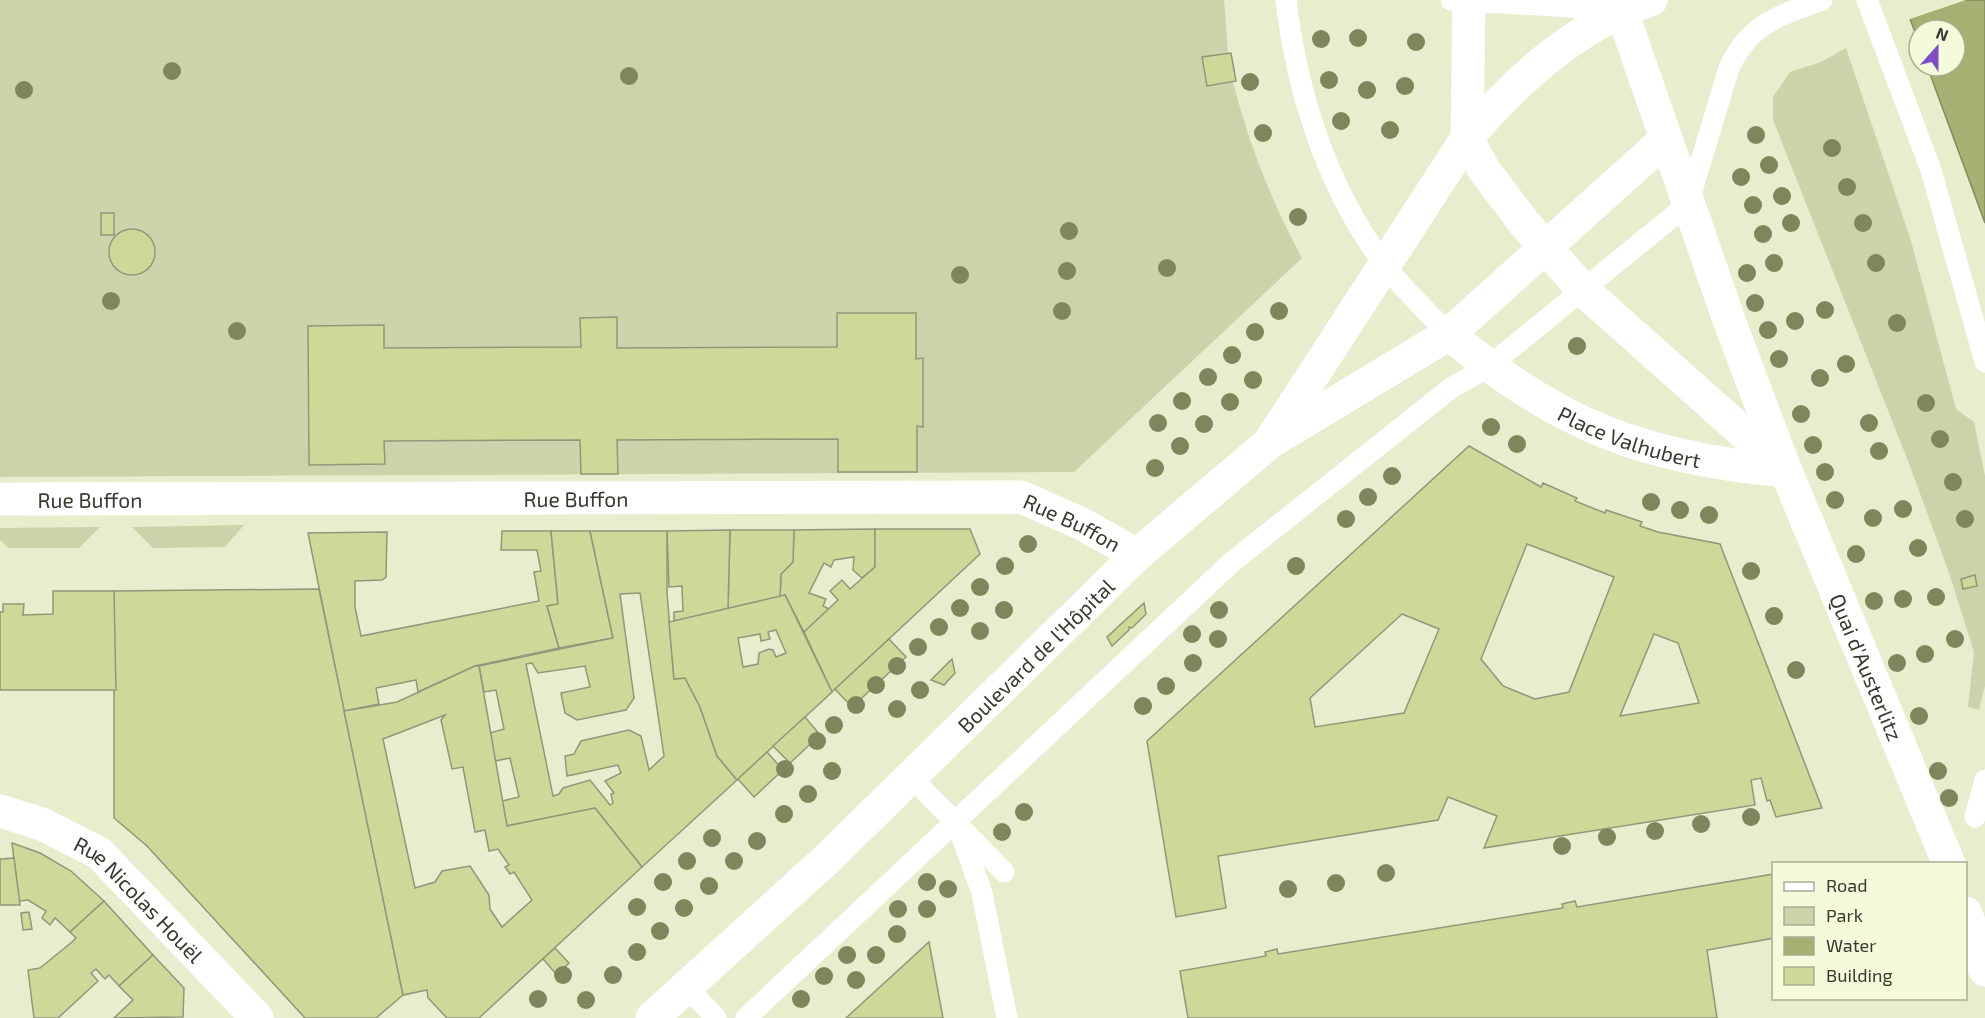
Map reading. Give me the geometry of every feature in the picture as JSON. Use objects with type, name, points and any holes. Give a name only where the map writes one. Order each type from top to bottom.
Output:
[{"type":"main road","points":[[1469,0],[1467,138],[1504,200],[1583,290],[1786,471]]},
{"type":"main road","points":[[1383,263],[1467,138],[1527,74],[1577,36],[1630,3],[1665,140],[1786,471]]},
{"type":"main road","points":[[1269,444],[1449,334],[1548,248],[1665,140]]},
{"type":"main road","name":"Boulevard de l'Hôpital","points":[[652,1018],[819,867],[1137,555],[1269,444],[1383,263]]},
{"type":"main road","name":"Place Valhubert","points":[[1449,334],[1488,367],[1532,396],[1597,430],[1659,451],[1702,461],[1786,471]]},
{"type":"main road","name":"Quai d'Austerlitz","points":[[1786,471],[1948,862]]},
{"type":"main road","name":"Rue Buffon","points":[[0,499],[1021,497],[1035,500],[1137,555]]},
{"type":"main road","name":"Rue Nicolas Houël","points":[[0,811],[42,824],[99,853],[257,1018]]},
{"type":"main road","points":[[1967,918],[1983,958]]},
{"type":"lane","name":"Place Valhubert","points":[[1286,0],[1292,44],[1317,138],[1348,206],[1383,263],[1449,334]]},
{"type":"lane","points":[[1451,0],[1630,3]]},
{"type":"lane","points":[[1867,0],[1931,170],[1985,362]]},
{"type":"lane","points":[[746,1018],[1232,562],[1451,388],[1488,367],[1688,204],[1729,68],[1736,53],[1751,35],[1768,21],[1813,3]]},
{"type":"lane","points":[[911,777],[1004,872]]},
{"type":"lane","points":[[1975,817],[1985,780]]},
{"type":"lane","points":[[956,821],[982,893],[1007,1018]]},
{"type":"lane","points":[[686,986],[716,1018]]},
{"type":"green space","points":[[0,0],[1224,0],[1228,52],[1231,53],[1236,81],[1233,82],[1239,105],[1271,194],[1302,258],[1074,472],[0,477]]},
{"type":"green space","points":[[1846,48],[1911,241],[1956,409],[1974,422],[1985,476],[1985,686],[1979,710],[1968,707],[1974,652],[1949,573],[1910,466],[1773,120],[1773,97],[1790,72],[1821,62]]},
{"type":"green space","points":[[244,525],[225,547],[153,548],[132,527]]},
{"type":"green space","points":[[100,527],[79,548],[9,548],[0,540],[0,528]]},
{"type":"water","points":[[1903,0],[1985,0],[1985,223],[1931,78],[1967,78],[1967,18],[1910,18]]},
{"type":"pier","points":[[1900,0],[1966,0],[1907,18],[1907,20]]},
{"type":"building","points":[[1231,53],[1236,81],[1207,86],[1202,57]]},
{"type":"building","points":[[101,213],[114,213],[114,235],[101,235]]},
{"type":"building","points":[[132,229],[141,230],[149,235],[154,243],[154,261],[149,269],[141,274],[132,275],[123,274],[115,269],[110,261],[109,252],[110,243],[115,235],[123,230]]},
{"type":"building","points":[[837,313],[916,313],[916,359],[923,358],[923,427],[917,426],[917,472],[838,472],[838,439],[617,440],[618,474],[581,474],[580,440],[384,441],[385,464],[309,465],[308,326],[384,325],[384,348],[581,347],[580,318],[617,317],[617,348],[837,347]]},
{"type":"building","points":[[1469,446],[1541,487],[1543,483],[1577,498],[1575,501],[1605,513],[1606,510],[1642,522],[1640,526],[1658,532],[1720,544],[1822,808],[1776,817],[1770,800],[1767,801],[1761,778],[1751,780],[1755,805],[1484,848],[1497,816],[1448,797],[1438,820],[1218,856],[1226,908],[1176,917],[1147,741]],"holes":[[[1527,544],[1614,577],[1569,692],[1535,699],[1503,686],[1481,659]],[[1402,614],[1439,629],[1404,713],[1315,727],[1310,698]],[[1654,634],[1678,643],[1699,703],[1620,716]]]},
{"type":"building","points":[[875,529],[875,567],[862,578],[853,570],[854,557],[834,560],[831,567],[824,563],[809,593],[826,599],[823,606],[829,609],[804,632],[785,595],[780,597],[781,574],[793,562],[794,530]]},
{"type":"building","points":[[875,529],[970,529],[980,554],[832,692],[804,632],[838,600],[830,591],[842,580],[850,589],[875,567]]},
{"type":"building","points":[[730,530],[794,530],[793,562],[781,574],[780,597],[728,609]]},
{"type":"building","points":[[730,530],[728,609],[674,621],[674,612],[683,611],[682,586],[669,587],[667,531]]},
{"type":"building","points":[[502,531],[551,531],[558,604],[547,606],[559,648],[475,666],[418,692],[416,680],[376,688],[379,704],[344,711],[308,533],[387,532],[386,577],[382,580],[355,581],[355,607],[361,636],[539,601],[534,572],[541,571],[537,550],[501,550]]},
{"type":"building","points":[[551,531],[590,531],[613,638],[559,648],[547,606],[558,604]]},
{"type":"building","points":[[590,531],[667,531],[667,593],[674,679],[685,678],[700,707],[717,756],[737,780],[642,867],[595,808],[507,826],[502,801],[519,797],[510,758],[495,761],[490,733],[504,729],[496,690],[484,692],[479,666],[613,638]],"holes":[[[640,593],[664,756],[649,770],[641,736],[629,730],[581,741],[574,754],[565,756],[567,776],[618,765],[621,773],[605,781],[614,793],[611,794],[613,803],[610,805],[590,780],[563,788],[559,794],[553,796],[526,664],[532,663],[538,673],[585,666],[590,687],[561,693],[565,713],[577,720],[626,710],[634,698],[620,594]]]},
{"type":"building","points":[[1975,575],[1977,586],[1963,589],[1961,579]]},
{"type":"building","points":[[319,589],[403,995],[376,1018],[305,1018],[147,846],[114,818],[114,591]]},
{"type":"building","points":[[53,591],[114,591],[116,690],[0,690],[0,612],[3,612],[3,604],[24,604],[23,615],[53,614]]},
{"type":"building","points":[[785,595],[832,692],[737,780],[717,756],[700,707],[685,678],[674,679],[669,622]],"holes":[[[776,630],[786,653],[776,657],[773,650],[769,649],[759,653],[758,664],[743,667],[738,638],[760,634],[761,641],[770,639],[768,632]]]},
{"type":"building","points":[[1144,603],[1146,614],[1132,628],[1129,627],[1129,630],[1112,646],[1107,637]]},
{"type":"building","points":[[889,639],[906,657],[852,707],[835,689]]},
{"type":"building","points":[[952,659],[955,673],[944,685],[931,680]]},
{"type":"building","points":[[479,666],[507,826],[595,808],[642,867],[479,1018],[447,1018],[428,998],[427,990],[403,995],[344,711],[397,702]],"holes":[[[445,715],[441,720],[452,769],[463,767],[475,832],[485,830],[489,851],[498,849],[509,865],[505,867],[510,874],[514,872],[532,900],[502,927],[490,909],[489,895],[470,866],[442,871],[435,882],[415,888],[383,739]]]},
{"type":"building","points":[[805,717],[820,735],[790,763],[773,746]]},
{"type":"building","points":[[767,752],[783,770],[754,797],[738,779]]},
{"type":"building","points":[[12,843],[40,853],[71,871],[104,901],[70,932],[55,918],[50,925],[42,918],[46,911],[28,900],[19,901]]},
{"type":"building","points":[[14,858],[20,905],[0,905],[0,859]]},
{"type":"building","points":[[1772,874],[1772,938],[1707,950],[1717,1018],[1188,1018],[1180,971],[1266,956],[1265,952],[1277,949],[1278,954],[1563,908],[1562,904],[1575,901],[1577,907]]},
{"type":"building","points":[[104,901],[153,955],[119,986],[109,975],[105,979],[96,969],[91,973],[98,981],[58,1018],[34,1018],[28,970],[40,968],[72,942],[76,938],[70,932]]},
{"type":"building","points":[[29,912],[32,929],[23,930],[21,913]]},
{"type":"building","points":[[929,942],[943,1018],[846,1018]]},
{"type":"building","points":[[555,948],[569,963],[557,975],[543,959]]},
{"type":"building","points":[[153,955],[184,988],[183,1017],[114,1018],[133,1000],[119,986]]}]
